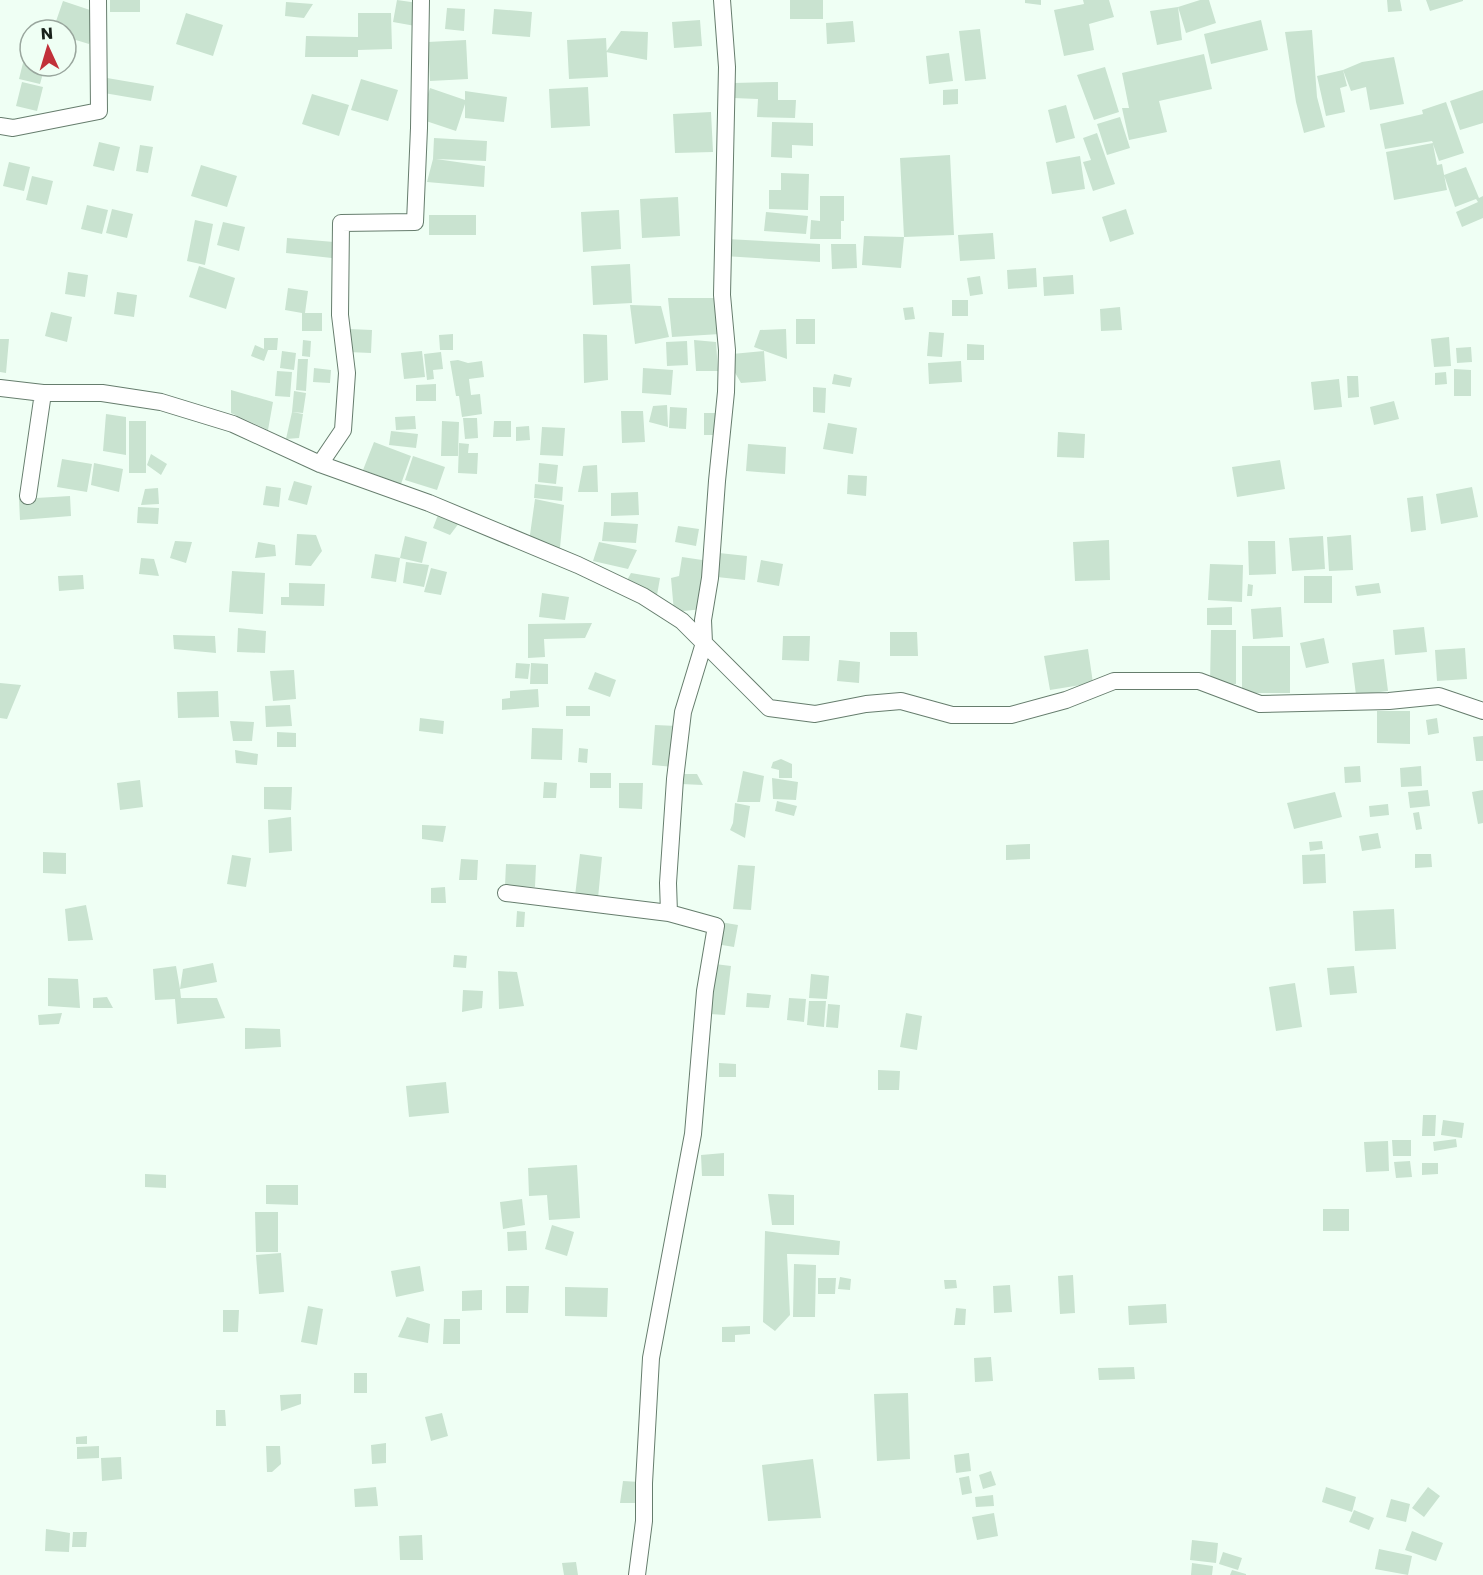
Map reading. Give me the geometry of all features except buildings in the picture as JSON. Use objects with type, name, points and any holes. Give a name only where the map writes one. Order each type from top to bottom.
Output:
[{"type":"street","points":[[0,126],[13,128],[99,111],[98,0]]},
{"type":"street","points":[[320,464],[343,430],[347,374],[340,315],[341,223],[415,222],[421,0]]},
{"type":"street","points":[[669,913],[668,871],[675,779],[683,712],[704,643],[703,620],[710,578],[726,392],[727,350],[722,295],[727,67],[722,0]]},
{"type":"street","points":[[0,388],[43,393],[102,393],[161,402],[233,424],[320,464],[429,503],[589,570],[643,596],[682,621],[769,708],[815,714],[866,704],[901,701],[952,715],[1011,715],[1066,700],[1114,681],[1199,681],[1260,704],[1389,701],[1439,696],[1483,711]]},
{"type":"street","points":[[28,496],[43,393]]},
{"type":"street","points":[[506,893],[669,913],[716,926],[705,991],[693,1134],[651,1358],[644,1521],[637,1575]]}]
